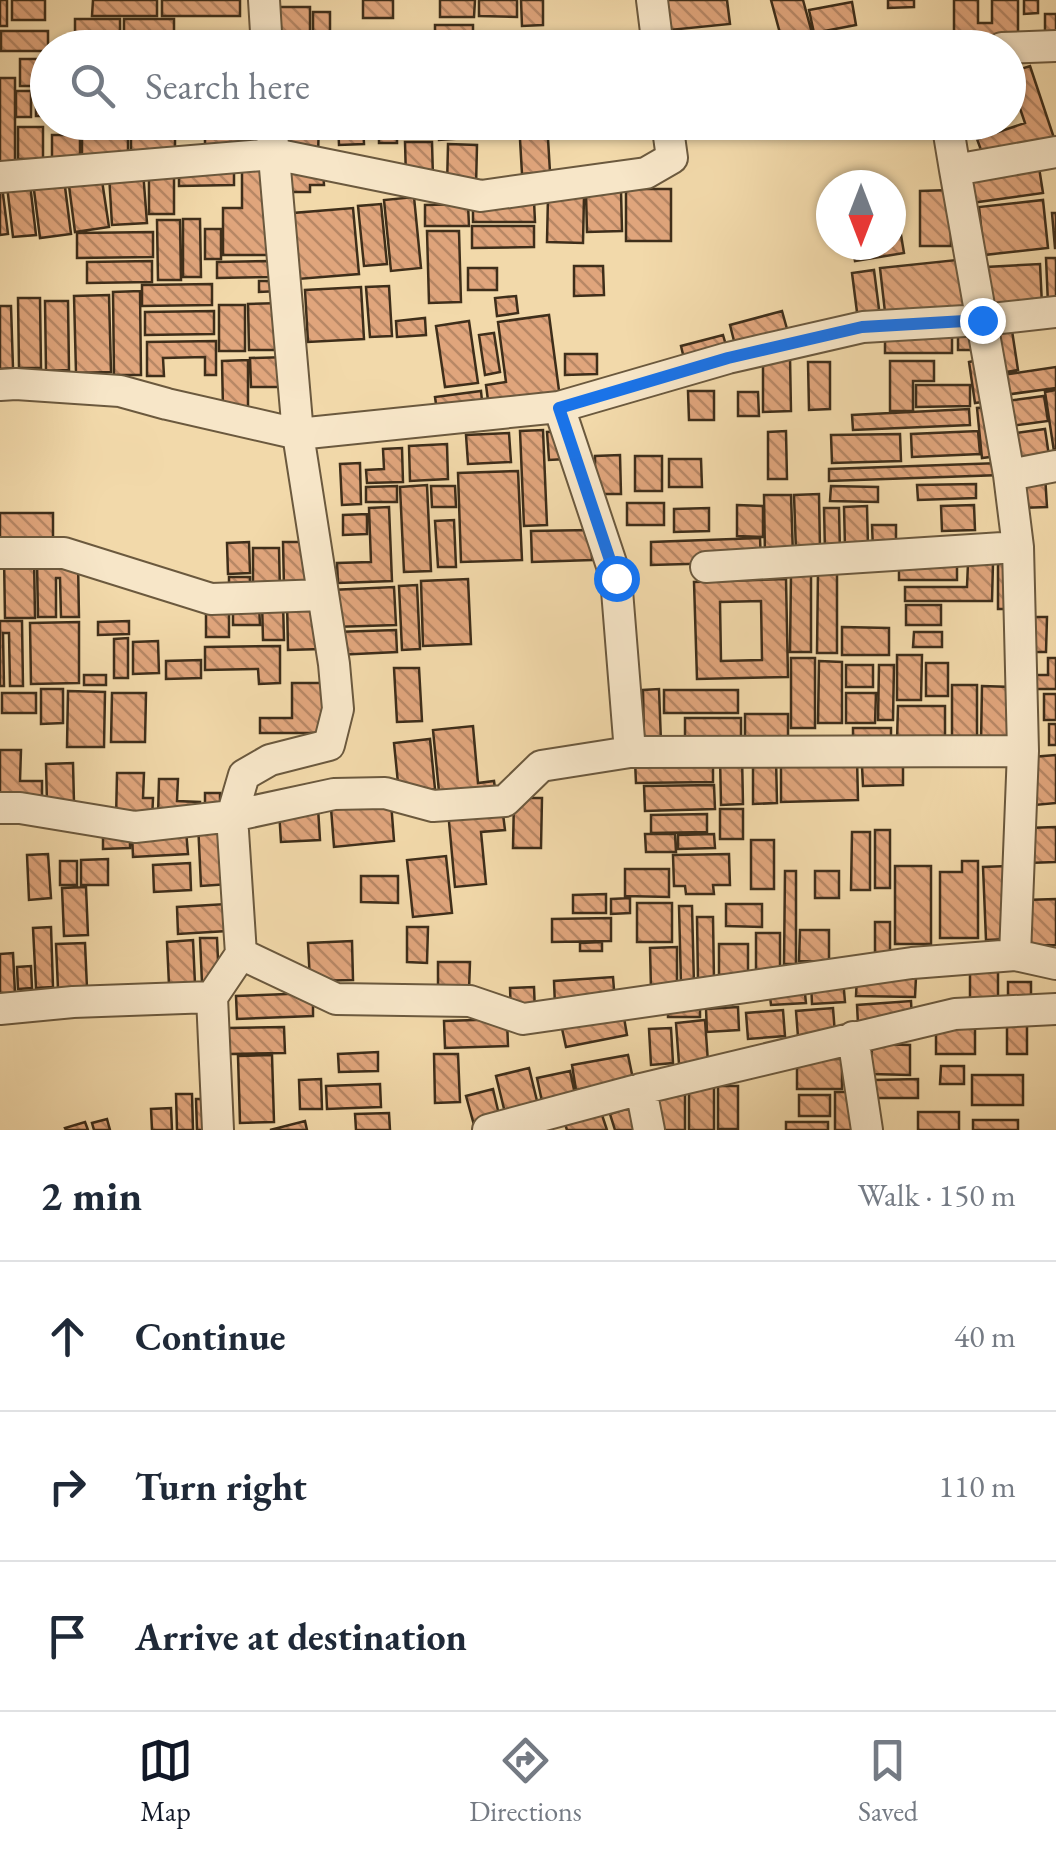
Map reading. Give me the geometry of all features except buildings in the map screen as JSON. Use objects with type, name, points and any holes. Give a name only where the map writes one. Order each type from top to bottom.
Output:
[{"type":"street","points":[[264,0],[266,30]]},
{"type":"street","points":[[652,0],[656,30]]},
{"type":"street","points":[[1026,47],[1056,46]]},
{"type":"street","points":[[218,1130],[212,997],[241,954],[232,816],[244,775],[270,760],[329,745],[338,709],[298,434],[273,140]]},
{"type":"street","points":[[0,177],[274,154],[480,196],[646,173],[672,158],[670,140]]},
{"type":"street","points":[[950,140],[1009,475],[1018,548],[1023,751],[1015,955]]},
{"type":"street","points":[[955,170],[1056,152]]},
{"type":"street","points":[[0,385],[120,390],[298,434],[559,408],[728,358],[862,327],[1056,312]]},
{"type":"street","points":[[559,408],[616,578],[630,752]]},
{"type":"street","points":[[1009,475],[1056,466]]},
{"type":"street","points":[[706,568],[1018,548]]},
{"type":"street","points":[[0,553],[64,553],[212,599],[324,595]]},
{"type":"street","points":[[0,808],[136,827],[232,816],[334,794],[385,794],[433,806],[505,801],[541,766],[630,752],[1023,751]]},
{"type":"street","points":[[241,954],[336,1000],[470,1001],[523,1018],[912,963],[1015,955],[1056,964]]},
{"type":"street","points":[[0,1009],[212,997]]},
{"type":"street","points":[[488,1130],[955,1014],[1056,1009]]},
{"type":"street","points":[[853,1037],[867,1130]]},
{"type":"street","points":[[640,1090],[649,1130]]},
{"type":"route","points":[[616,578],[559,408],[728,358],[862,327],[982,320]]}]
